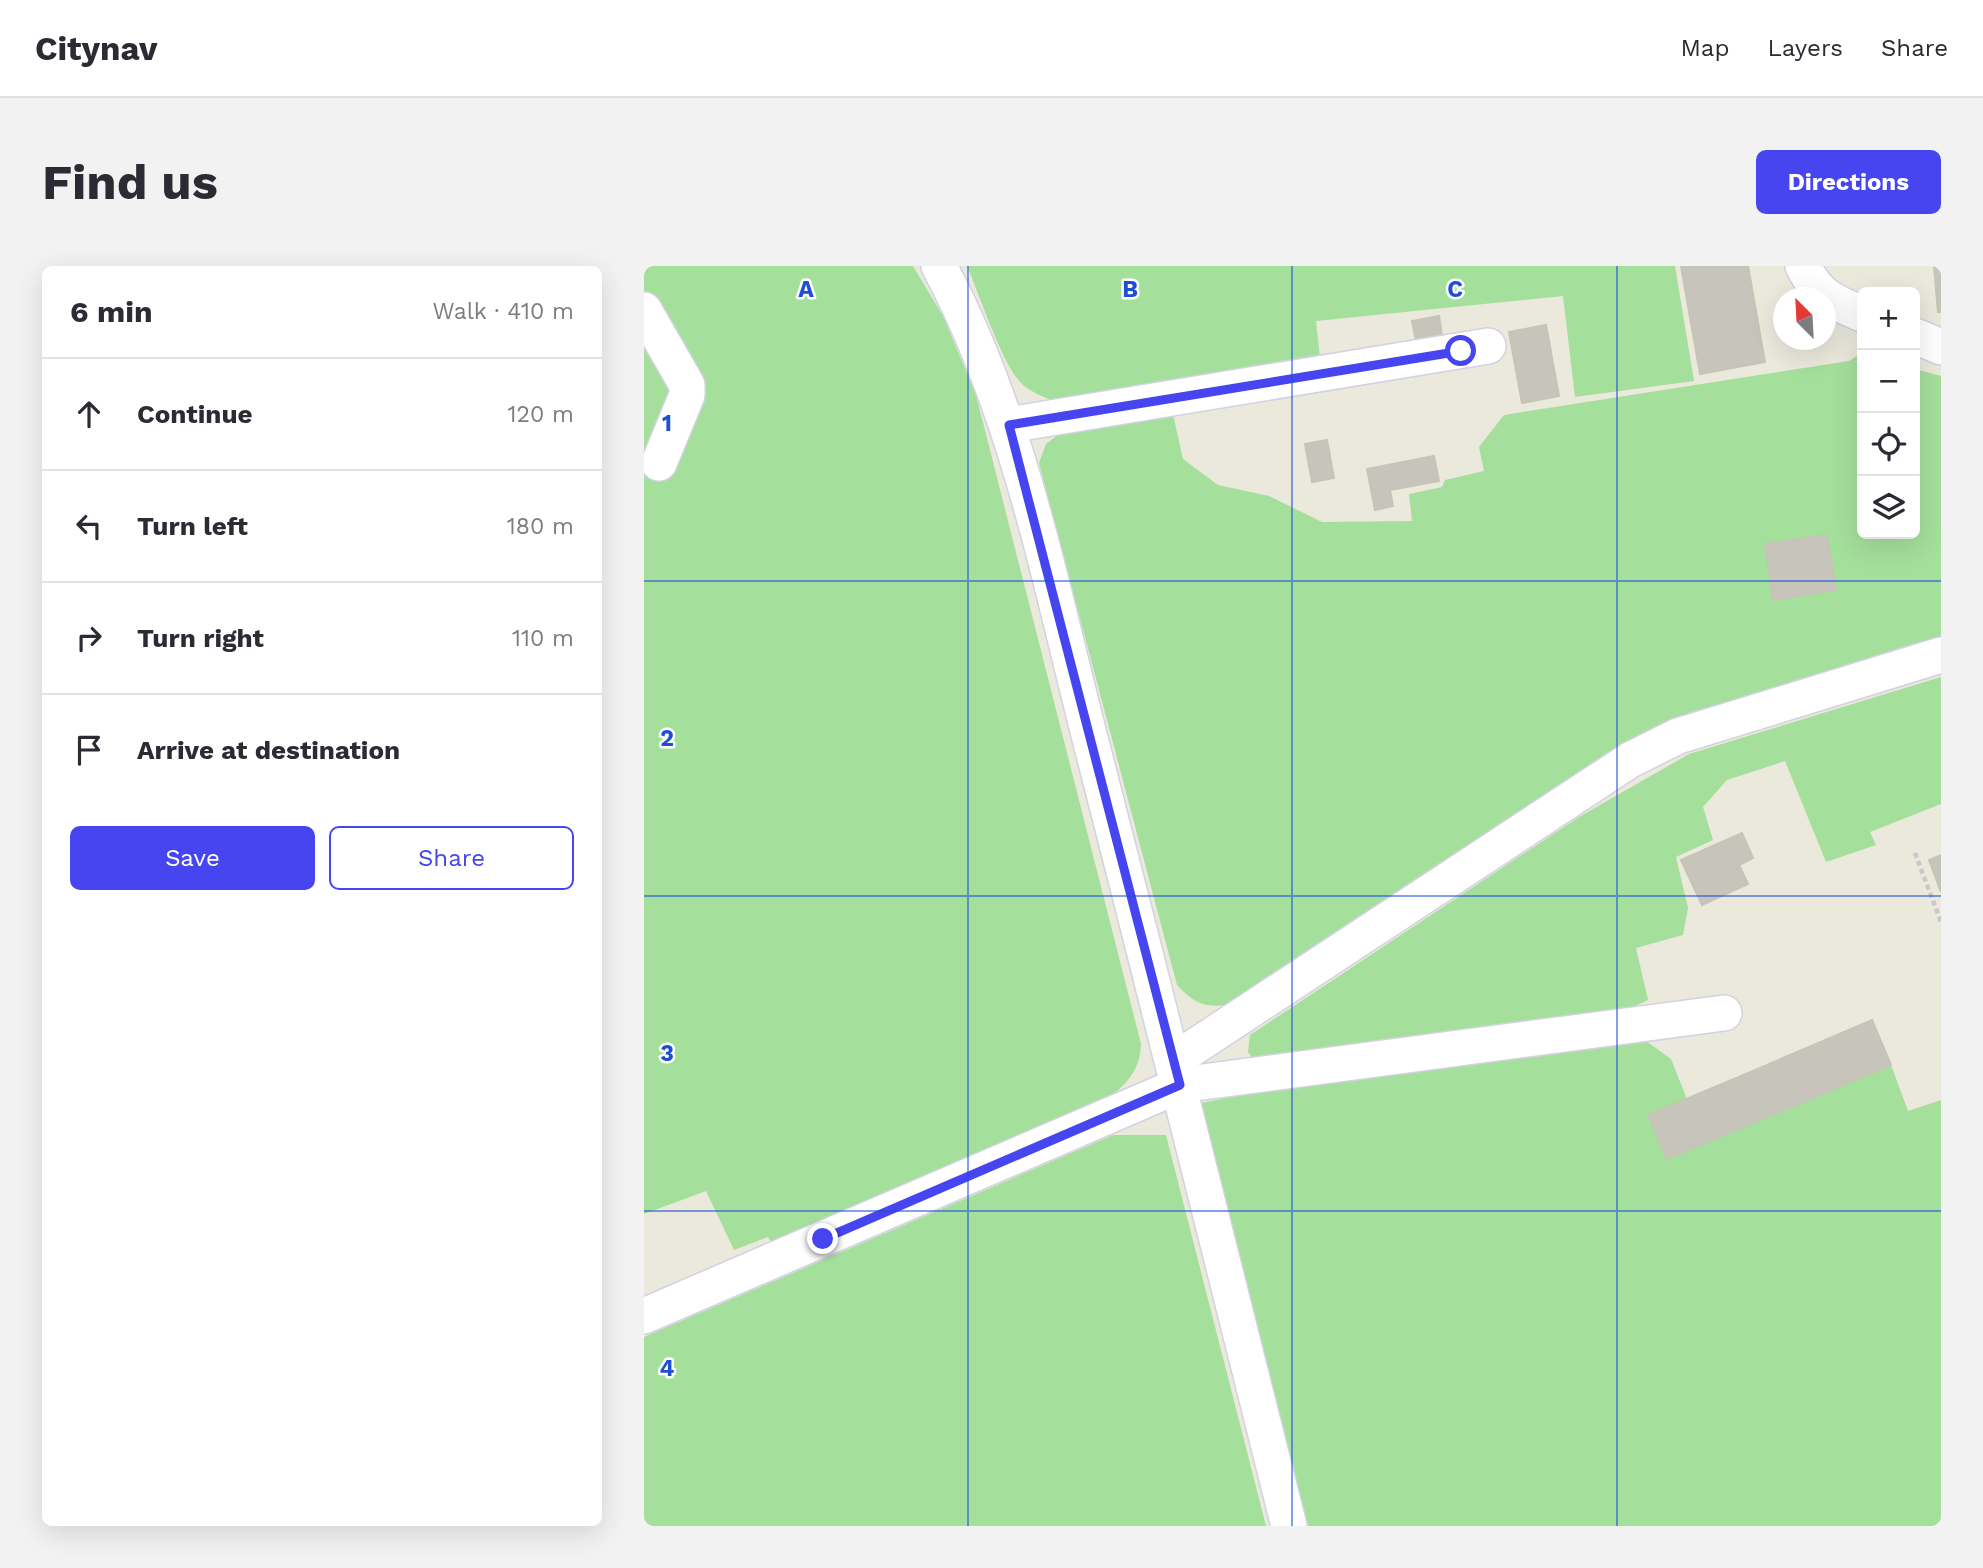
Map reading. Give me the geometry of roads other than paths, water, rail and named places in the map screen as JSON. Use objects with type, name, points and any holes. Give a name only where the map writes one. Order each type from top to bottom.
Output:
[{"type":"lane","points":[[939,266],[959,304],[1009,425],[1176,1073],[1289,1526]]},
{"type":"lane","points":[[1803,266],[1813,287],[1857,311]]},
{"type":"lane","points":[[644,310],[687,385],[687,395],[659,463]]},
{"type":"lane","points":[[1920,338],[1941,347]]},
{"type":"lane","points":[[1009,425],[1488,346]]},
{"type":"lane","points":[[644,1316],[1176,1073],[1630,760],[1678,736],[1941,655]]},
{"type":"lane","points":[[1176,1073],[1724,1013]]}]
